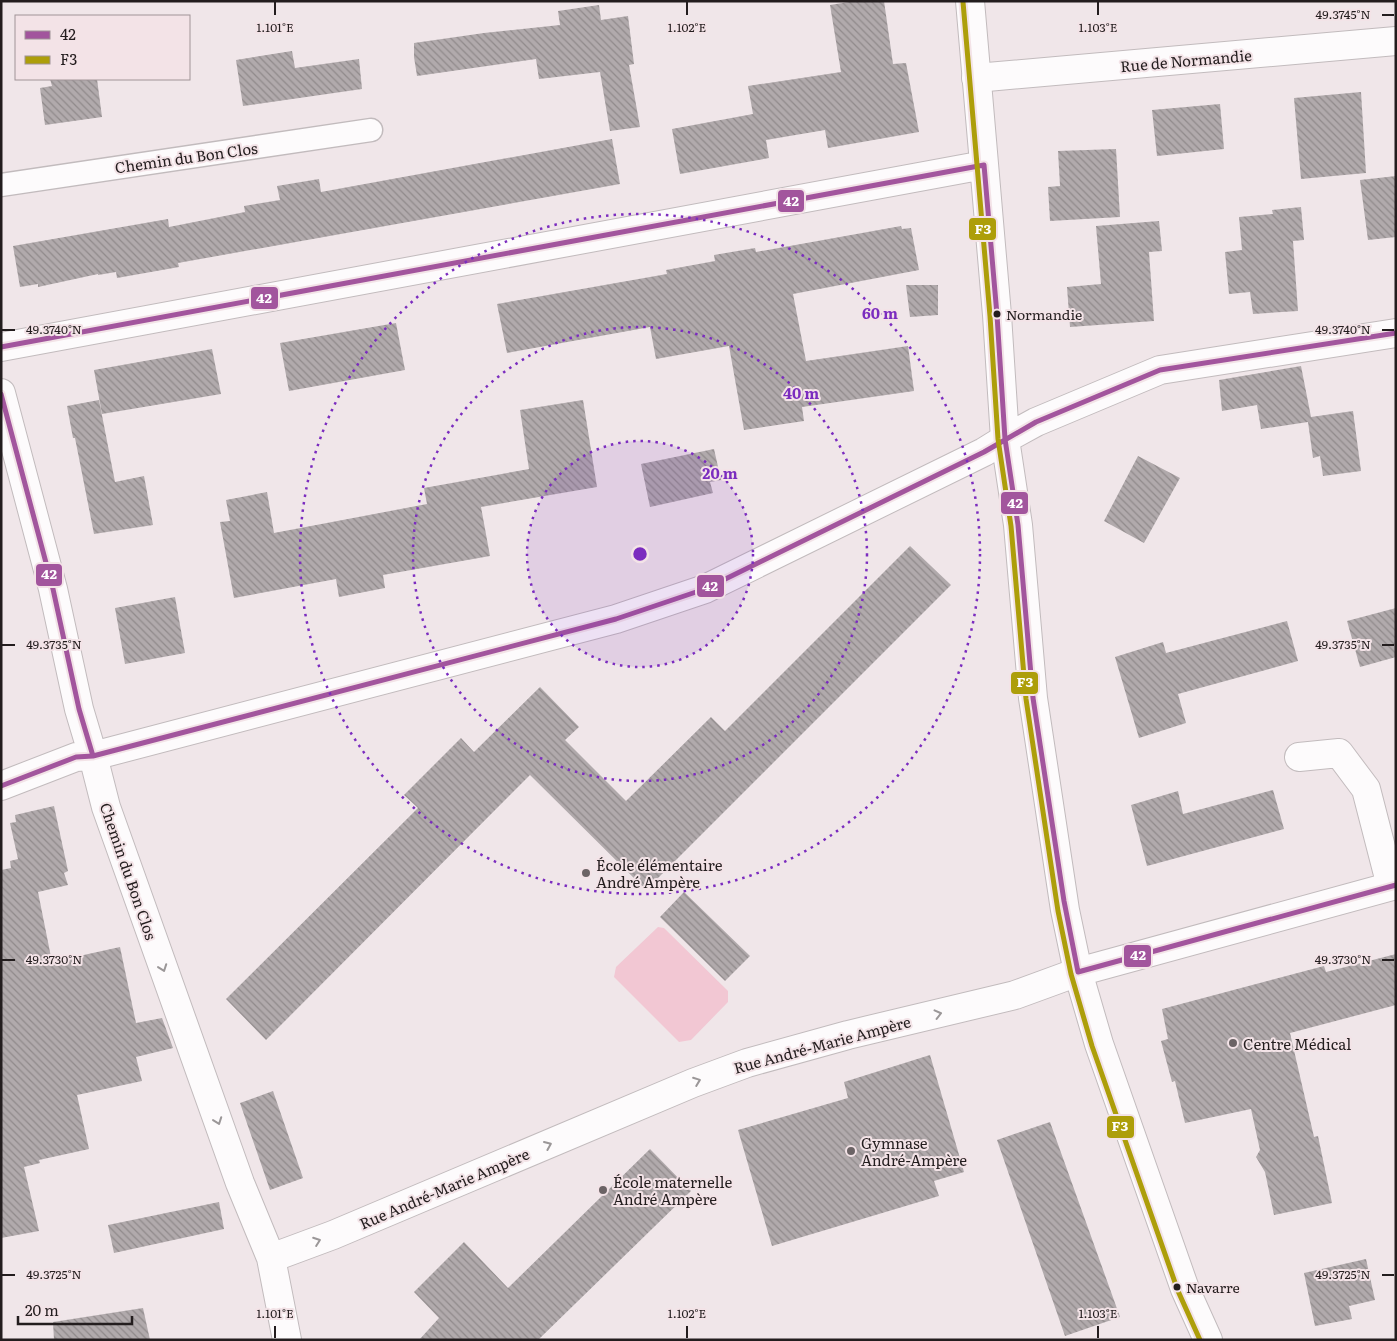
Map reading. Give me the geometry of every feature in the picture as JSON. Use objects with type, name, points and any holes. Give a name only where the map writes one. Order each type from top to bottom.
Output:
[{"type":"street","points":[[970,1],[997,314],[1005,439],[1018,525],[1033,698],[1064,901],[1078,972],[1099,1044],[1185,1289],[1208,1340]]},
{"type":"street","name":"Rue de Normandie","points":[[976,78],[1396,41]]},
{"type":"street","points":[[1,347],[984,165]]},
{"type":"street","points":[[1,786],[76,757],[93,756],[616,619],[705,589],[984,452],[1036,422],[1160,370],[1396,333]]},
{"type":"street","name":"Chemin du Bon Clos","points":[[1,393],[53,589],[79,709],[109,816],[240,1183],[271,1258],[287,1340]]},
{"type":"street","name":"Rue André-Marie Ampère","points":[[271,1258],[334,1235],[692,1083],[747,1063],[848,1035],[1015,995],[1078,972],[1394,885],[1366,789],[1339,753],[1298,757]]},
{"type":"lane","name":"Chemin du Bon Clos","points":[[1,185],[371,130]]},
{"type":"shaded area","points":[[658,927],[664,928],[728,991],[728,1002],[691,1040],[679,1042],[614,977],[616,967]]},
{"type":"building","points":[[855,1],[884,1],[893,64],[906,63],[919,132],[828,148],[825,130],[766,140],[769,158],[680,174],[672,129],[753,114],[748,86],[841,72],[830,5]]},
{"type":"building","points":[[599,5],[601,20],[628,16],[634,64],[629,65],[640,127],[610,131],[600,72],[539,79],[536,59],[417,76],[414,43],[560,25],[558,11]]},
{"type":"building","points":[[292,51],[295,68],[359,59],[362,89],[243,106],[236,60]]},
{"type":"building","points":[[50,80],[97,80],[102,117],[45,125],[40,88],[52,86]]},
{"type":"building","points":[[1361,92],[1366,173],[1301,179],[1294,98]]},
{"type":"building","points":[[1220,104],[1224,149],[1157,156],[1152,110]]},
{"type":"building","points":[[612,139],[620,184],[178,263],[179,267],[117,278],[116,272],[38,287],[38,284],[20,287],[13,246],[168,219],[169,227],[245,212],[244,206],[280,200],[277,186],[319,179],[321,192]]},
{"type":"building","points":[[1116,149],[1120,217],[1050,221],[1048,187],[1060,186],[1058,151]]},
{"type":"building","points":[[1396,176],[1396,237],[1368,240],[1360,180]]},
{"type":"building","points":[[1301,207],[1304,240],[1293,241],[1298,311],[1253,314],[1250,292],[1229,294],[1225,252],[1242,250],[1239,217],[1273,214],[1272,210]]},
{"type":"building","points":[[1159,221],[1162,251],[1149,252],[1154,321],[1070,327],[1067,287],[1101,284],[1096,226]]},
{"type":"building","points":[[901,226],[902,229],[911,228],[919,270],[793,294],[806,361],[908,346],[914,391],[802,407],[804,421],[744,430],[729,346],[656,359],[650,327],[507,353],[497,304],[667,274],[666,270],[715,261],[714,255],[755,248],[756,252]]},
{"type":"building","points":[[906,285],[938,285],[938,315],[910,317]]},
{"type":"building","points":[[396,323],[405,370],[289,391],[280,343]]},
{"type":"building","points":[[212,349],[221,394],[102,414],[94,370]]},
{"type":"building","points":[[1301,366],[1311,417],[1353,411],[1361,471],[1323,476],[1320,456],[1313,458],[1308,422],[1261,429],[1257,405],[1222,411],[1219,380]]},
{"type":"building","points":[[99,400],[115,482],[144,476],[153,525],[94,534],[67,406]]},
{"type":"building","points":[[583,400],[597,487],[481,507],[490,556],[383,575],[385,588],[339,597],[336,579],[234,598],[220,522],[230,521],[226,500],[267,492],[274,533],[427,504],[424,488],[529,469],[520,410]]},
{"type":"building","points":[[714,449],[721,480],[710,482],[713,493],[650,507],[641,464]]},
{"type":"building","points":[[1138,456],[1180,478],[1144,543],[1104,521]]},
{"type":"building","points":[[910,546],[951,585],[646,890],[530,775],[266,1040],[226,999],[418,808],[404,795],[461,738],[474,752],[540,687],[579,727],[565,740],[626,801],[711,717],[725,731]]},
{"type":"building","points":[[175,597],[185,653],[125,664],[115,608]]},
{"type":"building","points":[[1396,608],[1396,657],[1360,667],[1347,621]]},
{"type":"building","points":[[1287,621],[1298,661],[1178,694],[1186,723],[1139,738],[1115,657],[1163,642],[1166,653]]},
{"type":"building","points":[[1273,790],[1284,829],[1147,866],[1131,805],[1178,791],[1183,814]]},
{"type":"building","points":[[54,806],[68,871],[64,873],[68,885],[38,892],[52,962],[120,947],[136,1023],[162,1018],[173,1048],[136,1057],[142,1081],[77,1095],[89,1149],[39,1160],[40,1163],[24,1167],[39,1231],[1,1238],[1,870],[11,868],[10,861],[18,859],[10,823],[16,822],[15,815]]},
{"type":"building","points":[[684,892],[750,956],[725,981],[660,917]]},
{"type":"building","points":[[1396,954],[1396,1005],[1290,1033],[1314,1137],[1318,1136],[1332,1203],[1274,1215],[1265,1172],[1256,1157],[1260,1150],[1251,1109],[1185,1123],[1175,1081],[1172,1082],[1161,1041],[1168,1039],[1162,1009],[1324,966],[1326,972]]},
{"type":"building","name":"Gymnase André-Ampère","points":[[930,1055],[964,1172],[934,1181],[939,1196],[772,1246],[738,1130],[848,1098],[844,1082]]},
{"type":"building","points":[[273,1091],[303,1178],[270,1190],[240,1103]]},
{"type":"building","points":[[1050,1122],[1120,1317],[1065,1336],[997,1140]]},
{"type":"building","points":[[650,1149],[691,1191],[538,1340],[419,1340],[439,1318],[414,1292],[464,1242],[508,1288]]},
{"type":"building","points":[[219,1202],[224,1229],[114,1253],[108,1225]]},
{"type":"building","points":[[1366,1259],[1375,1300],[1349,1306],[1352,1319],[1315,1326],[1304,1273]]},
{"type":"building","points":[[143,1308],[150,1340],[54,1340],[53,1322]]},
{"type":"transit line","name":"F3","points":[[963,2],[990,316],[998,439],[1011,526],[1026,699],[1058,911],[1071,974],[1092,1046],[1178,1291],[1200,1340]]},
{"type":"transit line","name":"42","points":[[1,347],[984,165],[1005,439],[1018,525],[1033,698],[1064,901],[1078,972],[1396,885]]},
{"type":"transit line","name":"42","points":[[1,786],[76,757],[93,756],[616,619],[705,589],[984,452],[1036,422],[1160,370],[1396,333]]},
{"type":"transit line","name":"42","points":[[1,394],[53,589],[79,709],[93,756]]},
{"type":"place","name":"Normandie","points":[[997,314]]},
{"type":"place","name":"École élémentaire André Ampère","points":[[586,873]]},
{"type":"place","name":"Centre Médical","points":[[1233,1043]]},
{"type":"place","name":"Gymnase André-Ampère","points":[[851,1151]]},
{"type":"place","name":"École maternelle André Ampère","points":[[603,1190]]},
{"type":"place","name":"Navarre","points":[[1177,1287]]}]
